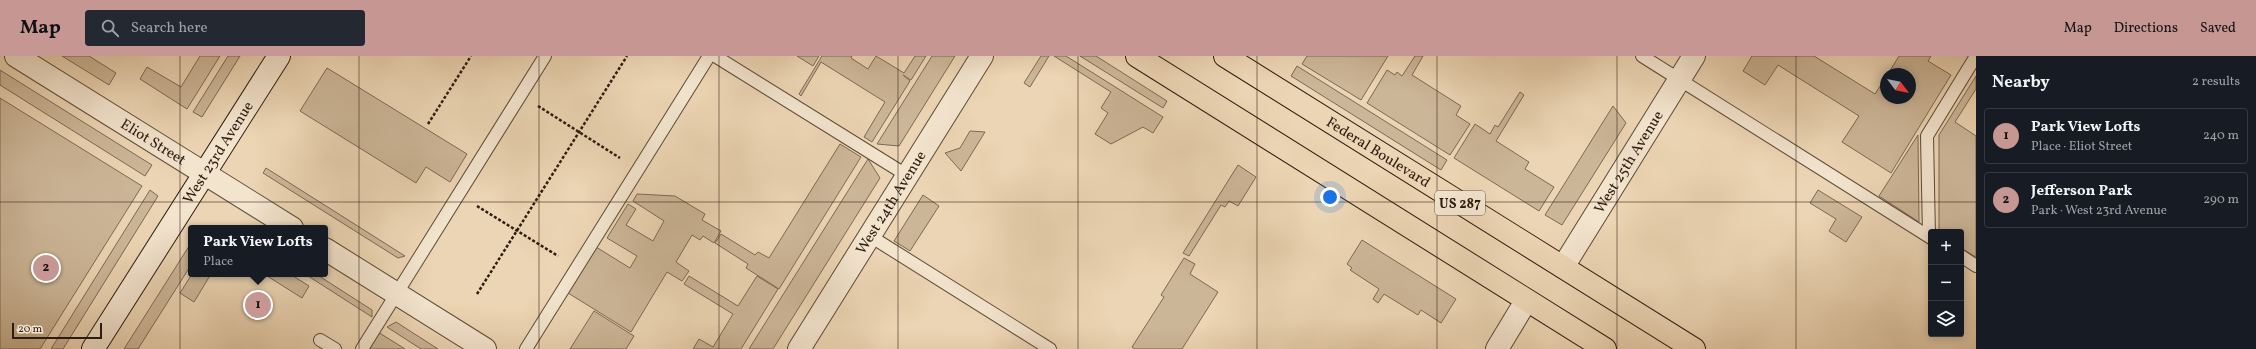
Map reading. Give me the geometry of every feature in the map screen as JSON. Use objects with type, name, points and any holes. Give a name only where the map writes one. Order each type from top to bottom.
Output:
[{"type":"main road","points":[[1137,56],[1526,301],[1605,349]]},
{"type":"main road","name":"Federal Boulevard","points":[[1225,56],[1694,349]]},
{"type":"street","name":"Eliot Street","points":[[16,56],[287,225]]},
{"type":"street","name":"West 23rd Avenue","points":[[93,349],[279,56]]},
{"type":"street","name":"West 24th Avenue","points":[[799,349],[982,56]]},
{"type":"street","name":"West 25th Avenue","points":[[1563,267],[1694,56]]},
{"type":"street","points":[[328,251],[486,349]]},
{"type":"street","points":[[1497,349],[1526,301]]},
{"type":"lane","points":[[362,349],[545,56]]},
{"type":"lane","points":[[526,349],[710,56]]},
{"type":"lane","points":[[715,56],[908,176]]},
{"type":"lane","points":[[1642,56],[1928,236]]},
{"type":"lane","points":[[1930,229],[1926,136],[1976,56]]},
{"type":"lane","points":[[870,236],[1048,348]]},
{"type":"lane","points":[[1964,258],[1976,266]]},
{"type":"lane","points":[[320,340],[335,349]]},
{"type":"path","points":[[428,124],[471,56]]},
{"type":"path","points":[[477,294],[627,56]]},
{"type":"path","points":[[521,95],[639,169]]},
{"type":"path","points":[[459,194],[577,268]]},
{"type":"shaded area","points":[[62,56],[89,56],[116,73],[109,85]]},
{"type":"shaded area","points":[[200,56],[220,56],[187,109],[140,79],[147,67],[181,87]]},
{"type":"shaded area","points":[[228,56],[240,56],[202,117],[193,112]]},
{"type":"shaded area","points":[[797,56],[819,56],[813,66]]},
{"type":"shaded area","points":[[822,56],[852,56],[851,58],[868,69],[876,56],[904,73],[915,56],[926,56],[911,80],[903,75],[910,81],[872,142],[864,137],[885,102],[821,62],[801,96],[799,94]]},
{"type":"shaded area","points":[[932,56],[955,56],[899,146],[877,144]]},
{"type":"shaded area","points":[[1041,56],[1049,56],[1030,87],[1024,83]]},
{"type":"shaded area","points":[[1054,56],[1066,56],[1163,117],[1153,133],[1143,127],[1111,144],[1095,134],[1108,113],[1101,108],[1111,92]]},
{"type":"shaded area","points":[[1080,56],[1096,56],[1167,101],[1163,108]]},
{"type":"shaded area","points":[[1307,56],[1388,56],[1361,100],[1302,64]]},
{"type":"shaded area","points":[[1415,56],[1423,56],[1412,75],[1461,106],[1456,115],[1470,124],[1450,155],[1367,103],[1387,70],[1395,75],[1397,72],[1402,76]]},
{"type":"shaded area","points":[[1752,56],[1814,56],[1875,94],[1880,86],[1880,104],[1916,104],[1916,68],[1892,68],[1899,56],[1931,56],[1928,61],[1951,75],[1891,173],[1842,142],[1859,116],[1778,65],[1765,85],[1743,71]]},
{"type":"shaded area","points":[[1297,66],[1447,160],[1441,170],[1291,76]]},
{"type":"shaded area","points":[[327,68],[467,154],[450,182],[426,167],[416,183],[300,111]]},
{"type":"shaded area","points":[[0,70],[152,165],[145,176],[0,85]]},
{"type":"shaded area","points":[[1976,76],[1976,89],[1955,122],[1976,136],[1976,257],[1964,250],[1964,229],[1939,229],[1939,135]]},
{"type":"shaded area","points":[[1520,92],[1524,95],[1496,141],[1529,162],[1525,169],[1554,187],[1539,211],[1454,158],[1475,124],[1490,134],[1495,125],[1498,127]]},
{"type":"shaded area","points":[[0,98],[142,186],[40,349],[0,349]]},
{"type":"shaded area","points":[[1613,106],[1626,123],[1562,225],[1545,215]]},
{"type":"shaded area","points":[[970,131],[985,132],[961,171],[945,153],[960,148]]},
{"type":"shaded area","points":[[1918,135],[1919,222],[1879,196]]},
{"type":"shaded area","points":[[840,144],[861,157],[779,289],[746,268],[748,264],[715,243],[721,234],[755,255],[758,252],[769,258]]},
{"type":"shaded area","points":[[868,159],[880,178],[773,349],[749,349]]},
{"type":"shaded area","points":[[1238,165],[1256,177],[1238,206],[1229,201],[1225,207],[1221,205],[1189,256],[1183,253]]},
{"type":"shaded area","points":[[266,168],[405,256],[398,258],[263,173]]},
{"type":"shaded area","points":[[150,190],[158,196],[63,349],[51,349]]},
{"type":"shaded area","points":[[1818,190],[1862,217],[1846,242],[1829,231],[1836,219],[1810,203]]},
{"type":"shaded area","points":[[637,194],[675,196],[705,214],[702,220],[721,231],[714,243],[703,236],[700,240],[692,235],[676,262],[689,271],[682,281],[667,272],[631,332],[568,293],[596,247],[630,268],[637,256],[607,238],[628,204],[636,209],[626,225],[653,241],[664,221],[633,201]]},
{"type":"shaded area","points":[[923,195],[939,206],[910,251],[894,241]]},
{"type":"shaded area","points":[[1362,240],[1456,299],[1441,323],[1421,310],[1418,315],[1384,294],[1378,303],[1373,299],[1379,289],[1350,270],[1352,268],[1347,264]]},
{"type":"shaded area","points":[[188,248],[188,270],[138,349],[124,349]]},
{"type":"shaded area","points":[[1184,258],[1195,264],[1190,274],[1218,292],[1182,349],[1135,349],[1132,347],[1164,297],[1161,295]]},
{"type":"shaded area","points":[[689,276],[738,306],[757,276],[778,289],[741,349],[693,349],[699,339],[713,347],[733,314],[684,284]]},
{"type":"shaded area","points":[[190,277],[209,277],[194,302],[180,293]]},
{"type":"shaded area","points":[[269,277],[295,277],[309,286],[302,298]]},
{"type":"shaded area","points":[[310,277],[321,277],[372,310],[372,317]]},
{"type":"shaded area","points":[[594,311],[634,336],[626,349],[570,349]]},
{"type":"shaded area","points":[[396,322],[438,349],[421,349],[387,327]]},
{"type":"shaded area","points":[[378,332],[405,349],[369,349]]},
{"type":"place","name":"Jefferson Park","points":[[46,268]]},
{"type":"place","name":"Park View Lofts","points":[[258,305]]}]
